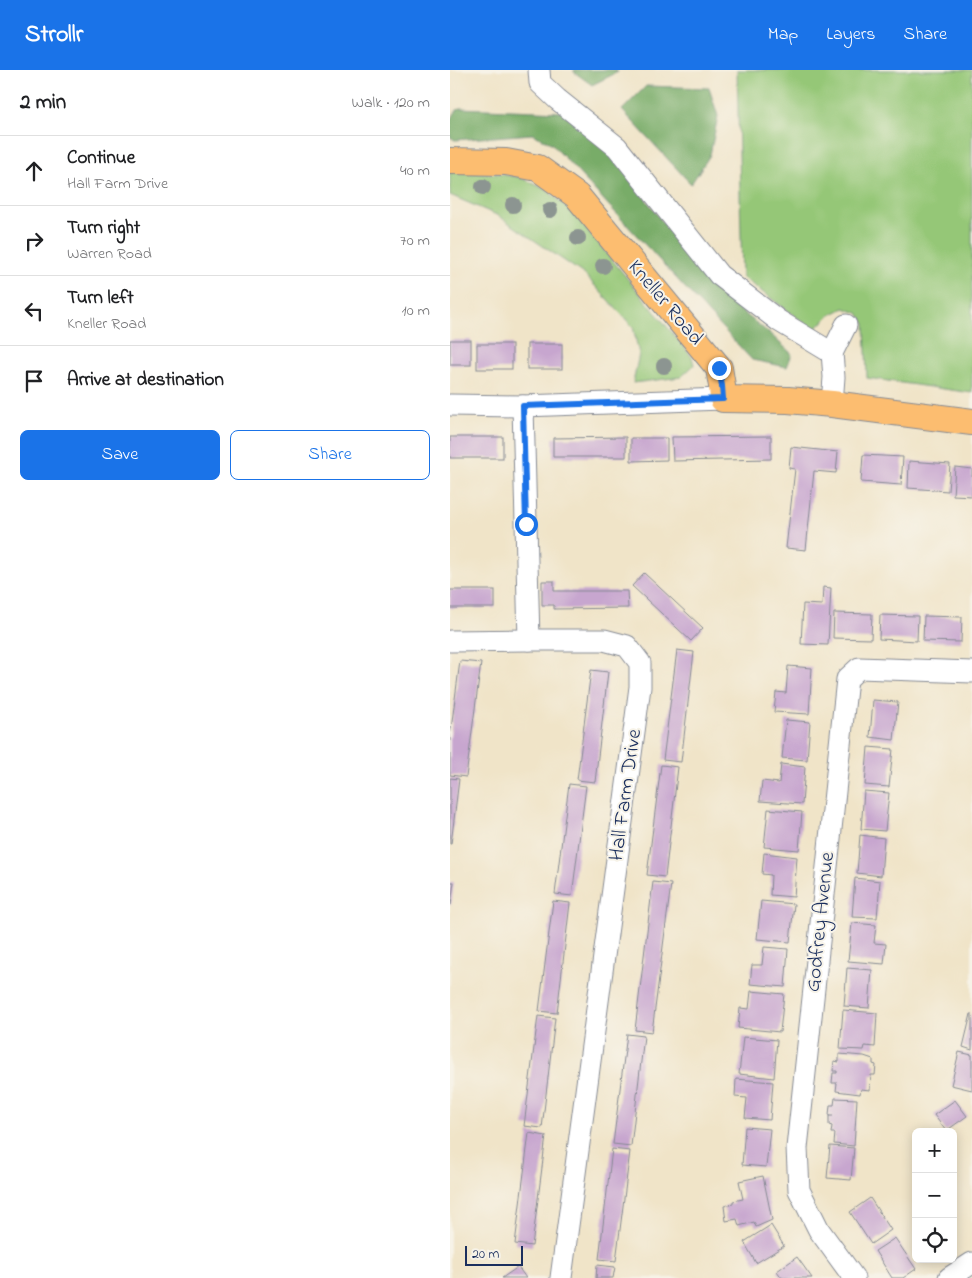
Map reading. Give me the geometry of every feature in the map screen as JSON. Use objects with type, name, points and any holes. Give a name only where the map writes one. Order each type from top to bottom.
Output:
[{"type":"main road","name":"Kneller Road","points":[[450,161],[506,162],[538,168],[577,196],[719,368],[723,399]]},
{"type":"main road","points":[[723,399],[788,400],[832,404],[972,422]]},
{"type":"street","points":[[538,70],[540,83],[617,147],[719,275],[779,321],[832,353]]},
{"type":"street","points":[[832,404],[834,377],[832,353],[846,325]]},
{"type":"street","points":[[450,405],[523,406],[723,399]]},
{"type":"street","points":[[523,406],[529,640]]},
{"type":"street","name":"Hall Farm Drive","points":[[450,641],[604,640],[627,646],[640,663],[640,687],[561,1278]]},
{"type":"street","name":"Godfrey Avenue","points":[[854,1278],[819,1230],[799,1190],[798,1148],[847,680],[859,668],[972,672]]},
{"type":"street","points":[[949,1278],[972,1262]]},
{"type":"green space","points":[[574,70],[617,70],[618,72],[592,85],[574,72]]},
{"type":"green space","points":[[737,70],[972,70],[972,393],[867,378],[865,324],[858,313],[844,308],[829,316],[814,330],[742,277]]},
{"type":"green space","points":[[646,86],[709,88],[718,116],[710,155],[691,184],[622,110]]},
{"type":"green space","points":[[459,108],[562,112],[616,159],[711,287],[769,333],[792,354],[787,367],[752,360],[551,143],[532,134],[455,140],[450,137],[450,119]]},
{"type":"green space","points":[[450,171],[519,177],[547,190],[576,216],[692,357],[694,365],[681,377],[633,383],[639,354],[633,327],[585,275],[499,216],[450,195]]},
{"type":"building","points":[[450,340],[471,340],[471,365],[450,365]]},
{"type":"building","points":[[477,344],[512,344],[512,369],[477,369]]},
{"type":"building","points":[[527,344],[562,344],[562,369],[527,369]]},
{"type":"building","points":[[771,436],[771,459],[673,461],[672,437]]},
{"type":"building","points":[[450,437],[503,437],[503,458],[450,458]]},
{"type":"building","points":[[626,437],[626,457],[553,457],[553,438]]},
{"type":"building","points":[[631,438],[667,438],[667,460],[631,461]]},
{"type":"building","points":[[791,447],[838,452],[836,473],[814,471],[806,550],[786,548],[795,469],[789,468]]},
{"type":"building","points":[[863,455],[903,457],[901,485],[861,482]]},
{"type":"building","points":[[909,461],[950,464],[948,491],[908,488]]},
{"type":"building","points":[[955,467],[972,469],[972,496],[953,495]]},
{"type":"building","points":[[644,573],[703,628],[691,641],[632,586]]},
{"type":"building","points":[[542,581],[554,581],[554,591],[627,591],[628,608],[554,609],[554,605],[542,605]]},
{"type":"building","points":[[823,587],[831,588],[828,645],[801,644],[803,604],[822,605]]},
{"type":"building","points":[[450,590],[495,590],[495,608],[450,608]]},
{"type":"building","points":[[834,613],[872,614],[871,639],[833,638]]},
{"type":"building","points":[[880,615],[918,616],[917,641],[879,639]]},
{"type":"building","points":[[924,616],[962,617],[961,642],[923,641]]},
{"type":"building","points":[[677,650],[694,652],[681,762],[663,760]]},
{"type":"building","points":[[460,661],[481,663],[466,777],[450,775],[450,737]]},
{"type":"building","points":[[788,666],[812,668],[809,714],[774,712],[776,692],[786,693]]},
{"type":"building","points":[[591,670],[608,672],[595,782],[577,780]]},
{"type":"building","points":[[873,700],[898,702],[894,740],[870,737]]},
{"type":"building","points":[[786,720],[810,722],[807,760],[782,758]]},
{"type":"building","points":[[868,747],[893,749],[889,787],[865,785]]},
{"type":"building","points":[[781,764],[805,767],[802,804],[760,801],[762,781],[779,783]]},
{"type":"building","points":[[661,765],[678,767],[665,877],[647,875]]},
{"type":"building","points":[[450,778],[459,779],[451,844],[450,844]]},
{"type":"building","points":[[569,784],[586,786],[572,896],[555,894]]},
{"type":"building","points":[[864,791],[889,793],[885,831],[861,829]]},
{"type":"building","points":[[768,809],[802,812],[799,850],[764,847]]},
{"type":"building","points":[[860,835],[884,838],[881,876],[857,873]]},
{"type":"building","points":[[764,853],[797,857],[794,897],[770,895],[771,875],[762,874]]},
{"type":"building","points":[[855,878],[880,881],[877,918],[852,917]]},
{"type":"building","points":[[450,882],[454,882],[451,905],[450,905]]},
{"type":"building","points":[[653,882],[671,884],[652,1032],[635,1030]]},
{"type":"building","points":[[553,901],[570,903],[557,1013],[539,1011]]},
{"type":"building","points":[[761,901],[794,904],[790,942],[757,939]]},
{"type":"building","points":[[852,923],[876,925],[874,943],[886,944],[884,964],[848,961]]},
{"type":"building","points":[[764,947],[788,949],[785,987],[750,984],[752,965],[762,965]]},
{"type":"building","points":[[847,968],[872,970],[869,1008],[844,1006]]},
{"type":"building","points":[[751,991],[784,994],[780,1032],[738,1028],[740,1008],[749,1009]]},
{"type":"building","points":[[843,1010],[877,1013],[875,1047],[865,1046],[864,1050],[840,1049]]},
{"type":"building","points":[[972,1014],[972,1050],[963,1047]]},
{"type":"building","points":[[538,1016],[555,1018],[542,1128],[524,1126]]},
{"type":"building","points":[[627,1034],[644,1036],[631,1146],[613,1144]]},
{"type":"building","points":[[743,1037],[777,1040],[774,1078],[739,1074]]},
{"type":"building","points":[[959,1052],[972,1055],[972,1090],[951,1085]]},
{"type":"building","points":[[839,1054],[864,1056],[873,1059],[873,1064],[876,1065],[875,1075],[871,1075],[870,1090],[861,1089],[860,1094],[836,1091],[837,1083],[832,1083],[833,1073],[837,1073],[837,1071],[833,1071],[834,1061],[839,1062]]},
{"type":"building","points":[[736,1079],[773,1082],[770,1120],[745,1118],[747,1098],[735,1097]]},
{"type":"building","points":[[835,1098],[857,1099],[854,1146],[834,1144],[835,1133],[831,1133],[832,1126],[829,1125],[829,1116],[833,1115],[829,1115],[830,1105],[834,1105]]},
{"type":"building","points":[[955,1100],[967,1116],[950,1128],[944,1128],[934,1115]]},
{"type":"building","points":[[745,1127],[770,1129],[766,1167],[742,1165]]},
{"type":"building","points":[[529,1133],[546,1136],[532,1246],[515,1244]]},
{"type":"building","points":[[830,1146],[854,1148],[851,1180],[827,1178]]},
{"type":"building","points":[[612,1149],[630,1151],[616,1261],[599,1259]]},
{"type":"building","points":[[763,1176],[772,1220],[756,1227],[754,1222],[739,1226],[737,1219],[726,1221],[724,1206],[733,1204],[733,1201],[743,1199],[739,1181]]},
{"type":"building","points":[[870,1198],[891,1230],[871,1244],[850,1212]]},
{"type":"building","points":[[771,1225],[784,1246],[756,1263],[744,1242]]},
{"type":"building","points":[[895,1238],[916,1269],[903,1278],[892,1278],[875,1251]]},
{"type":"building","points":[[797,1257],[812,1278],[782,1278],[777,1271]]},
{"type":"building","points":[[597,1265],[615,1267],[613,1278],[596,1278]]},
{"type":"building","points":[[518,1267],[526,1278],[502,1278]]},
{"type":"route","points":[[526,524],[523,406],[723,399],[719,368]]}]
